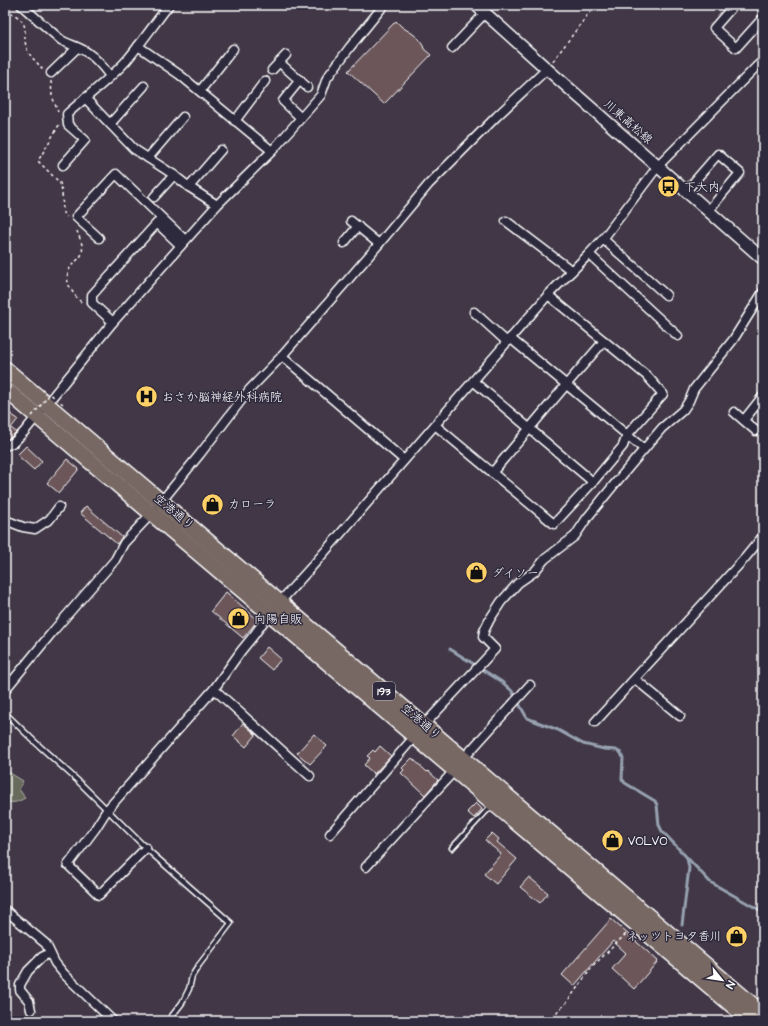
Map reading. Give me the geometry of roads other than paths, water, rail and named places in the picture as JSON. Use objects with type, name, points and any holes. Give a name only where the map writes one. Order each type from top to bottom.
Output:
[{"type":"highway","name":"空港通り","points":[[5,369],[38,412]]},
{"type":"highway","name":"空港通り","points":[[5,389],[38,412],[156,507],[459,764],[763,1014]]},
{"type":"highway","name":"空港通り","points":[[459,764],[494,803],[751,1021]]},
{"type":"main road","name":"川東高松線","points":[[476,5],[763,259]]},
{"type":"street","points":[[21,5],[61,40],[88,53],[103,66],[110,76]]},
{"type":"street","points":[[63,165],[85,140],[68,125],[67,114],[127,59],[169,5]]},
{"type":"street","points":[[5,446],[14,442],[24,432],[38,412],[113,322],[217,205],[272,151],[322,95],[327,78],[384,5]]},
{"type":"street","points":[[734,5],[714,28],[736,48],[763,18]]},
{"type":"street","points":[[452,48],[485,13]]},
{"type":"street","points":[[138,46],[180,75],[272,151]]},
{"type":"street","points":[[48,74],[77,48]]},
{"type":"street","points":[[200,91],[234,49]]},
{"type":"street","points":[[272,70],[286,55]]},
{"type":"street","points":[[279,62],[307,87]]},
{"type":"street","points":[[146,848],[99,894],[68,865],[107,810],[214,689],[275,607],[548,295],[603,239],[658,166],[750,72],[763,62]]},
{"type":"street","points":[[5,690],[54,630],[115,560],[124,543],[213,438],[250,389],[282,356],[429,184],[547,68]]},
{"type":"street","points":[[300,80],[283,101],[301,118]]},
{"type":"street","points":[[235,121],[265,81]]},
{"type":"street","points":[[110,124],[144,86]]},
{"type":"street","points":[[85,98],[134,149],[217,205]]},
{"type":"street","points":[[148,158],[183,117]]},
{"type":"street","points":[[189,187],[221,150]]},
{"type":"street","points":[[686,191],[718,154],[740,173],[708,211]]},
{"type":"street","points":[[99,238],[76,218],[116,174],[183,243]]},
{"type":"street","points":[[154,197],[174,175]]},
{"type":"street","points":[[351,220],[379,244]]},
{"type":"street","points":[[506,221],[572,271]]},
{"type":"street","points":[[113,322],[92,303],[92,295],[157,223],[183,243]]},
{"type":"street","points":[[344,243],[358,226]]},
{"type":"street","points":[[603,239],[666,295]]},
{"type":"street","points":[[589,254],[678,336]]},
{"type":"street","points":[[330,834],[420,731],[495,649],[484,637],[484,631],[501,602],[518,583],[534,572],[545,559],[575,536],[587,518],[662,428],[683,410],[694,389],[732,340],[763,292]]},
{"type":"street","points":[[435,425],[554,524],[593,482],[623,446],[627,435],[662,394],[646,376],[548,295]]},
{"type":"street","points":[[474,312],[566,384],[644,449]]},
{"type":"street","points":[[492,473],[604,341]]},
{"type":"street","points":[[282,356],[404,460]]},
{"type":"street","points":[[473,381],[593,482]]},
{"type":"street","points":[[744,420],[763,396]]},
{"type":"street","points":[[734,412],[756,431]]},
{"type":"street","points":[[5,520],[23,527],[35,529],[50,519],[59,507]]},
{"type":"street","points":[[595,722],[745,558],[763,536]]},
{"type":"street","points":[[634,679],[680,716]]},
{"type":"street","points":[[366,867],[530,685]]},
{"type":"street","points":[[214,689],[310,776]]},
{"type":"street","points":[[5,910],[46,944],[55,963],[64,974],[114,1021]]},
{"type":"street","points":[[31,1010],[29,1001],[20,990],[20,985],[28,971],[42,958],[50,954]]},
{"type":"lane","points":[[5,713],[77,780],[146,848],[230,923],[192,976],[190,989],[182,1003],[168,1021]]},
{"type":"lane","points":[[452,848],[494,803]]},
{"type":"waterway","points":[[450,649],[502,682],[512,691],[527,718],[558,730],[583,744],[616,750],[621,753],[623,758],[622,779],[625,783],[655,801],[657,805],[659,825],[662,831],[710,882],[763,912]]},
{"type":"waterway","points":[[682,925],[689,868],[687,858]]},
{"type":"place","name":"下大内","points":[[668,187]]},
{"type":"place","name":"おさか脳神経外科病院","points":[[147,397]]},
{"type":"place","name":"カローラ","points":[[213,504]]},
{"type":"place","name":"ダイソー","points":[[477,573]]},
{"type":"place","name":"向陽自販","points":[[238,619]]},
{"type":"place","name":"VOLVO","points":[[613,841]]},
{"type":"place","name":"ネッツトヨタ香川","points":[[737,936]]}]
